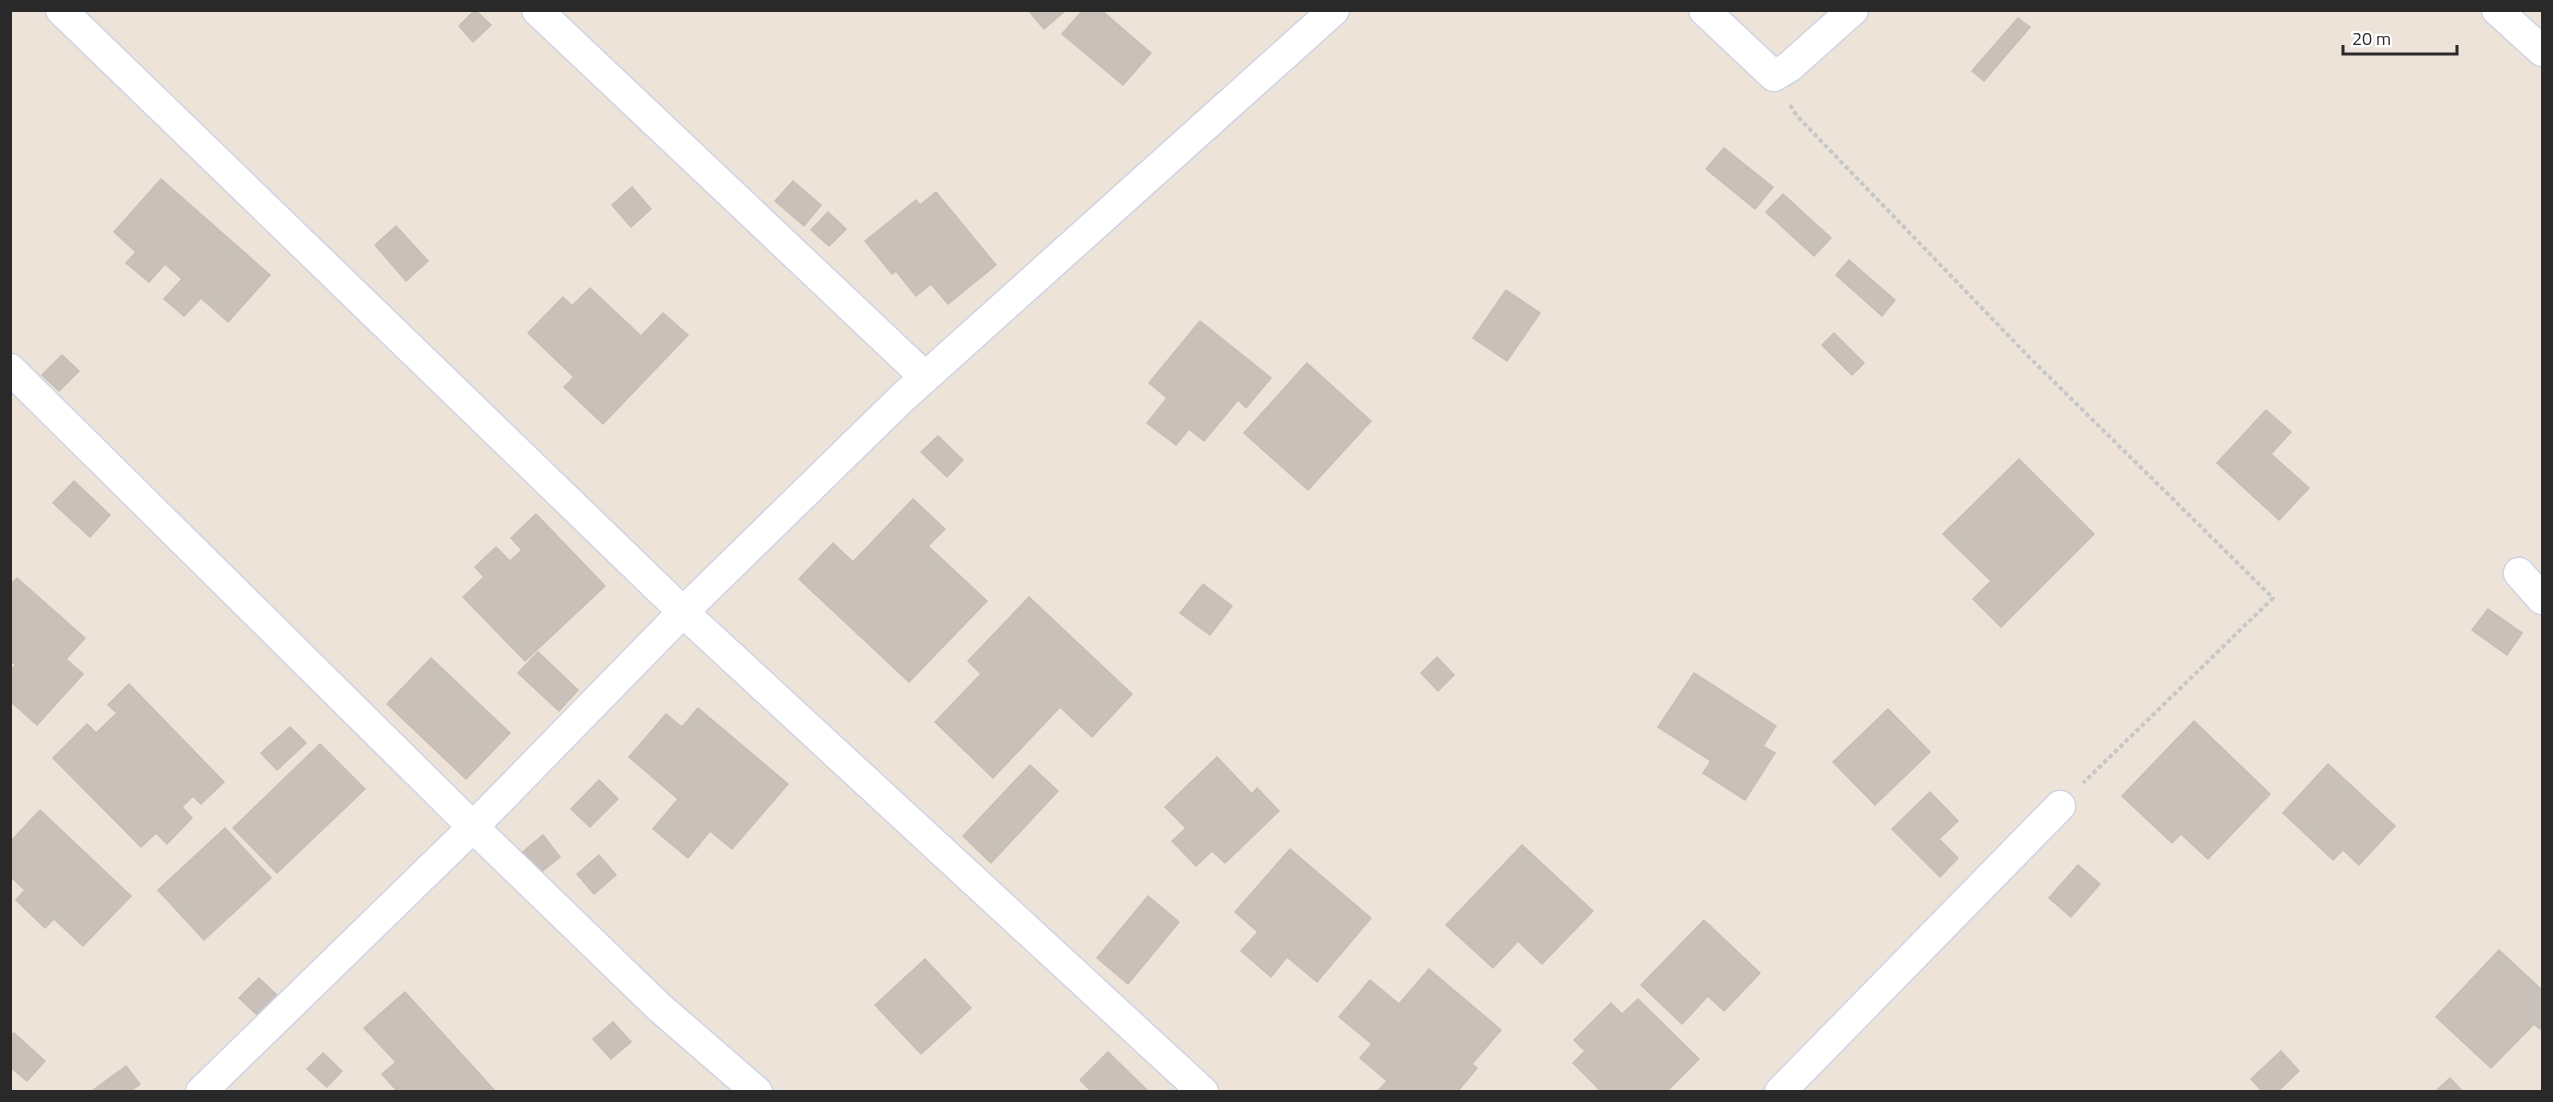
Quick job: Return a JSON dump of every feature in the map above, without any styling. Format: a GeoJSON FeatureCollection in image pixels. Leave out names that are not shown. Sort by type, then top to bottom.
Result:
{"type":"FeatureCollection","features":[{"type":"Feature","properties":{"kind":"street"},"geometry":{"type":"LineString","coordinates":[[60,10],[683,612],[1203,1092]]}},
{"type":"Feature","properties":{"kind":"street"},"geometry":{"type":"LineString","coordinates":[[537,10],[925,377]]}},
{"type":"Feature","properties":{"kind":"street"},"geometry":{"type":"LineString","coordinates":[[201,1092],[473,827],[683,612],[925,377],[1334,10]]}},
{"type":"Feature","properties":{"kind":"street"},"geometry":{"type":"LineString","coordinates":[[1704,10],[1774,76],[1789,67],[1853,10]]}},
{"type":"Feature","properties":{"kind":"street"},"geometry":{"type":"LineString","coordinates":[[2497,10],[2542,51]]}},
{"type":"Feature","properties":{"kind":"street"},"geometry":{"type":"LineString","coordinates":[[10,369],[473,827],[659,1007],[757,1092]]}},
{"type":"Feature","properties":{"kind":"street"},"geometry":{"type":"LineString","coordinates":[[2519,573],[2542,599]]}},
{"type":"Feature","properties":{"kind":"street"},"geometry":{"type":"LineString","coordinates":[[1780,1092],[2060,806]]}},
{"type":"Feature","properties":{"kind":"path"},"geometry":{"type":"LineString","coordinates":[[1774,76],[1797,116],[2031,359],[2273,598],[2060,806]]}},
{"type":"Feature","properties":{"kind":"building"},"geometry":{"type":"Polygon","coordinates":[[[475,10],[491,25],[473,42],[459,26],[475,10]]]}},
{"type":"Feature","properties":{"kind":"building"},"geometry":{"type":"Polygon","coordinates":[[[1028,10],[1066,10],[1044,29],[1028,10]]]}},
{"type":"Feature","properties":{"kind":"building"},"geometry":{"type":"Polygon","coordinates":[[[1083,10],[1101,10],[1151,53],[1123,85],[1062,34],[1083,10]]]}},
{"type":"Feature","properties":{"kind":"building"},"geometry":{"type":"Polygon","coordinates":[[[2018,18],[2030,27],[1984,81],[1972,71],[2018,18]]]}},
{"type":"Feature","properties":{"kind":"building"},"geometry":{"type":"Polygon","coordinates":[[[1724,148],[1773,187],[1755,209],[1706,169],[1724,148]]]}},
{"type":"Feature","properties":{"kind":"building"},"geometry":{"type":"Polygon","coordinates":[[[161,179],[270,275],[228,322],[201,298],[184,316],[164,299],[182,279],[165,264],[149,282],[126,263],[136,252],[114,232],[161,179]]]}},
{"type":"Feature","properties":{"kind":"building"},"geometry":{"type":"Polygon","coordinates":[[[793,181],[821,205],[804,226],[775,201],[793,181]]]}},
{"type":"Feature","properties":{"kind":"building"},"geometry":{"type":"Polygon","coordinates":[[[632,187],[651,209],[631,227],[612,205],[632,187]]]}},
{"type":"Feature","properties":{"kind":"building"},"geometry":{"type":"Polygon","coordinates":[[[936,192],[996,265],[948,304],[931,284],[916,296],[896,271],[892,274],[865,241],[916,200],[920,205],[936,192]]]}},
{"type":"Feature","properties":{"kind":"building"},"geometry":{"type":"Polygon","coordinates":[[[1783,194],[1831,238],[1814,256],[1766,212],[1783,194]]]}},
{"type":"Feature","properties":{"kind":"building"},"geometry":{"type":"Polygon","coordinates":[[[828,212],[846,229],[829,246],[811,230],[828,212]]]}},
{"type":"Feature","properties":{"kind":"building"},"geometry":{"type":"Polygon","coordinates":[[[396,226],[428,261],[406,281],[375,245],[396,226]]]}},
{"type":"Feature","properties":{"kind":"building"},"geometry":{"type":"Polygon","coordinates":[[[1849,260],[1895,300],[1882,316],[1836,275],[1849,260]]]}},
{"type":"Feature","properties":{"kind":"building"},"geometry":{"type":"Polygon","coordinates":[[[590,288],[641,336],[663,313],[688,335],[603,424],[564,387],[574,377],[528,333],[563,297],[572,306],[590,288]]]}},
{"type":"Feature","properties":{"kind":"building"},"geometry":{"type":"Polygon","coordinates":[[[1506,290],[1540,313],[1507,361],[1473,338],[1506,290]]]}},
{"type":"Feature","properties":{"kind":"building"},"geometry":{"type":"Polygon","coordinates":[[[1200,321],[1271,378],[1246,408],[1238,400],[1204,441],[1189,429],[1176,445],[1147,423],[1167,398],[1149,383],[1200,321]]]}},
{"type":"Feature","properties":{"kind":"building"},"geometry":{"type":"Polygon","coordinates":[[[1834,333],[1864,363],[1852,375],[1822,345],[1834,333]]]}},
{"type":"Feature","properties":{"kind":"building"},"geometry":{"type":"Polygon","coordinates":[[[62,355],[79,371],[59,391],[42,375],[62,355]]]}},
{"type":"Feature","properties":{"kind":"building"},"geometry":{"type":"Polygon","coordinates":[[[1307,363],[1371,421],[1308,490],[1244,433],[1307,363]]]}},
{"type":"Feature","properties":{"kind":"building"},"geometry":{"type":"Polygon","coordinates":[[[2266,410],[2291,432],[2271,454],[2309,488],[2279,520],[2217,463],[2266,410]]]}},
{"type":"Feature","properties":{"kind":"building"},"geometry":{"type":"Polygon","coordinates":[[[938,436],[963,460],[947,477],[921,452],[938,436]]]}},
{"type":"Feature","properties":{"kind":"building"},"geometry":{"type":"Polygon","coordinates":[[[2019,459],[2094,534],[2001,627],[1973,599],[1991,581],[1943,534],[2019,459]]]}},
{"type":"Feature","properties":{"kind":"building"},"geometry":{"type":"Polygon","coordinates":[[[74,481],[110,515],[90,537],[53,503],[74,481]]]}},
{"type":"Feature","properties":{"kind":"building"},"geometry":{"type":"Polygon","coordinates":[[[913,499],[945,529],[928,546],[987,601],[909,682],[799,579],[833,543],[853,562],[913,499]]]}},
{"type":"Feature","properties":{"kind":"building"},"geometry":{"type":"Polygon","coordinates":[[[536,514],[605,586],[525,661],[463,597],[484,577],[475,567],[496,547],[510,561],[522,550],[511,538],[536,514]]]}},
{"type":"Feature","properties":{"kind":"building"},"geometry":{"type":"Polygon","coordinates":[[[17,578],[85,638],[66,659],[83,674],[37,725],[10,701],[10,670],[16,665],[10,661],[10,585],[17,578]]]}},
{"type":"Feature","properties":{"kind":"building"},"geometry":{"type":"Polygon","coordinates":[[[1203,584],[1232,606],[1210,635],[1180,613],[1203,584]]]}},
{"type":"Feature","properties":{"kind":"building"},"geometry":{"type":"Polygon","coordinates":[[[1029,597],[1132,694],[1092,737],[1060,707],[993,778],[935,722],[981,674],[968,661],[1029,597]]]}},
{"type":"Feature","properties":{"kind":"building"},"geometry":{"type":"Polygon","coordinates":[[[2488,609],[2522,633],[2507,655],[2472,630],[2488,609]]]}},
{"type":"Feature","properties":{"kind":"building"},"geometry":{"type":"Polygon","coordinates":[[[538,652],[578,690],[559,711],[518,673],[538,652]]]}},
{"type":"Feature","properties":{"kind":"building"},"geometry":{"type":"Polygon","coordinates":[[[1437,657],[1454,675],[1438,691],[1421,673],[1437,657]]]}},
{"type":"Feature","properties":{"kind":"building"},"geometry":{"type":"Polygon","coordinates":[[[431,658],[510,733],[466,779],[387,704],[431,658]]]}},
{"type":"Feature","properties":{"kind":"building"},"geometry":{"type":"Polygon","coordinates":[[[1694,673],[1776,726],[1763,746],[1775,753],[1745,800],[1703,773],[1711,761],[1658,727],[1694,673]]]}},
{"type":"Feature","properties":{"kind":"building"},"geometry":{"type":"Polygon","coordinates":[[[129,684],[224,782],[201,804],[193,796],[182,807],[192,818],[167,844],[156,833],[141,847],[53,758],[87,724],[96,733],[117,713],[108,705],[129,684]]]}},
{"type":"Feature","properties":{"kind":"building"},"geometry":{"type":"Polygon","coordinates":[[[698,708],[788,784],[732,849],[710,831],[688,858],[653,829],[678,799],[629,757],[666,714],[682,727],[698,708]]]}},
{"type":"Feature","properties":{"kind":"building"},"geometry":{"type":"Polygon","coordinates":[[[1888,709],[1930,752],[1875,805],[1833,762],[1888,709]]]}},
{"type":"Feature","properties":{"kind":"building"},"geometry":{"type":"Polygon","coordinates":[[[2194,721],[2270,794],[2208,859],[2181,834],[2172,843],[2122,796],[2194,721]]]}},
{"type":"Feature","properties":{"kind":"building"},"geometry":{"type":"Polygon","coordinates":[[[290,727],[306,743],[277,770],[261,753],[290,727]]]}},
{"type":"Feature","properties":{"kind":"building"},"geometry":{"type":"Polygon","coordinates":[[[320,744],[365,789],[277,873],[233,828],[320,744]]]}},
{"type":"Feature","properties":{"kind":"building"},"geometry":{"type":"Polygon","coordinates":[[[1217,757],[1252,794],[1257,788],[1279,811],[1225,863],[1212,851],[1196,866],[1172,841],[1186,828],[1165,807],[1217,757]]]}},
{"type":"Feature","properties":{"kind":"building"},"geometry":{"type":"Polygon","coordinates":[[[2328,764],[2395,826],[2359,865],[2343,850],[2333,860],[2283,813],[2328,764]]]}},
{"type":"Feature","properties":{"kind":"building"},"geometry":{"type":"Polygon","coordinates":[[[1030,765],[1058,791],[991,863],[963,836],[1030,765]]]}},
{"type":"Feature","properties":{"kind":"building"},"geometry":{"type":"Polygon","coordinates":[[[599,780],[618,799],[590,827],[571,809],[599,780]]]}},
{"type":"Feature","properties":{"kind":"building"},"geometry":{"type":"Polygon","coordinates":[[[1930,792],[1958,821],[1939,839],[1958,858],[1940,877],[1892,829],[1930,792]]]}},
{"type":"Feature","properties":{"kind":"building"},"geometry":{"type":"Polygon","coordinates":[[[40,810],[131,896],[83,946],[54,919],[45,928],[16,900],[25,890],[10,876],[10,842],[40,810]]]}},
{"type":"Feature","properties":{"kind":"building"},"geometry":{"type":"Polygon","coordinates":[[[225,828],[271,878],[204,940],[158,890],[225,828]]]}},
{"type":"Feature","properties":{"kind":"building"},"geometry":{"type":"Polygon","coordinates":[[[543,835],[560,857],[536,876],[519,855],[543,835]]]}},
{"type":"Feature","properties":{"kind":"building"},"geometry":{"type":"Polygon","coordinates":[[[1522,845],[1593,911],[1542,964],[1518,941],[1493,968],[1446,925],[1522,845]]]}},
{"type":"Feature","properties":{"kind":"building"},"geometry":{"type":"Polygon","coordinates":[[[1290,849],[1371,918],[1317,982],[1287,957],[1271,977],[1241,951],[1258,932],[1235,912],[1290,849]]]}},
{"type":"Feature","properties":{"kind":"building"},"geometry":{"type":"Polygon","coordinates":[[[599,855],[616,875],[594,894],[577,874],[599,855]]]}},
{"type":"Feature","properties":{"kind":"building"},"geometry":{"type":"Polygon","coordinates":[[[2078,865],[2100,884],[2071,917],[2049,898],[2078,865]]]}},
{"type":"Feature","properties":{"kind":"building"},"geometry":{"type":"Polygon","coordinates":[[[1148,896],[1179,922],[1128,984],[1097,958],[1148,896]]]}},
{"type":"Feature","properties":{"kind":"building"},"geometry":{"type":"Polygon","coordinates":[[[1704,920],[1760,973],[1724,1011],[1708,996],[1682,1024],[1641,985],[1704,920]]]}},
{"type":"Feature","properties":{"kind":"building"},"geometry":{"type":"Polygon","coordinates":[[[2499,950],[2542,990],[2542,1027],[2540,1029],[2534,1024],[2491,1068],[2436,1017],[2499,950]]]}},
{"type":"Feature","properties":{"kind":"building"},"geometry":{"type":"Polygon","coordinates":[[[925,959],[971,1008],[921,1054],[875,1005],[925,959]]]}},
{"type":"Feature","properties":{"kind":"building"},"geometry":{"type":"Polygon","coordinates":[[[1429,969],[1501,1030],[1472,1064],[1477,1068],[1457,1092],[1377,1092],[1387,1081],[1360,1058],[1372,1044],[1339,1017],[1370,980],[1399,1004],[1429,969]]]}},
{"type":"Feature","properties":{"kind":"building"},"geometry":{"type":"Polygon","coordinates":[[[259,978],[283,1001],[264,1021],[239,998],[259,978]]]}},
{"type":"Feature","properties":{"kind":"building"},"geometry":{"type":"Polygon","coordinates":[[[405,992],[496,1092],[398,1092],[382,1074],[396,1062],[364,1028],[405,992]]]}},
{"type":"Feature","properties":{"kind":"building"},"geometry":{"type":"Polygon","coordinates":[[[1638,999],[1699,1059],[1666,1092],[1602,1092],[1573,1063],[1585,1051],[1574,1040],[1611,1003],[1622,1014],[1638,999]]]}},
{"type":"Feature","properties":{"kind":"building"},"geometry":{"type":"Polygon","coordinates":[[[613,1022],[631,1042],[611,1059],[593,1039],[613,1022]]]}},
{"type":"Feature","properties":{"kind":"building"},"geometry":{"type":"Polygon","coordinates":[[[14,1033],[45,1061],[27,1081],[10,1067],[10,1037],[14,1033]]]}},
{"type":"Feature","properties":{"kind":"building"},"geometry":{"type":"Polygon","coordinates":[[[2281,1051],[2299,1071],[2277,1092],[2263,1092],[2251,1079],[2281,1051]]]}},
{"type":"Feature","properties":{"kind":"building"},"geometry":{"type":"Polygon","coordinates":[[[1108,1052],[1149,1092],[1092,1092],[1080,1080],[1108,1052]]]}},
{"type":"Feature","properties":{"kind":"building"},"geometry":{"type":"Polygon","coordinates":[[[323,1053],[342,1071],[327,1087],[307,1069],[323,1053]]]}},
{"type":"Feature","properties":{"kind":"building"},"geometry":{"type":"Polygon","coordinates":[[[126,1066],[140,1084],[129,1092],[92,1091],[126,1066]]]}},
{"type":"Feature","properties":{"kind":"building"},"geometry":{"type":"Polygon","coordinates":[[[2450,1078],[2463,1092],[2435,1092],[2450,1078]]]}}]}
